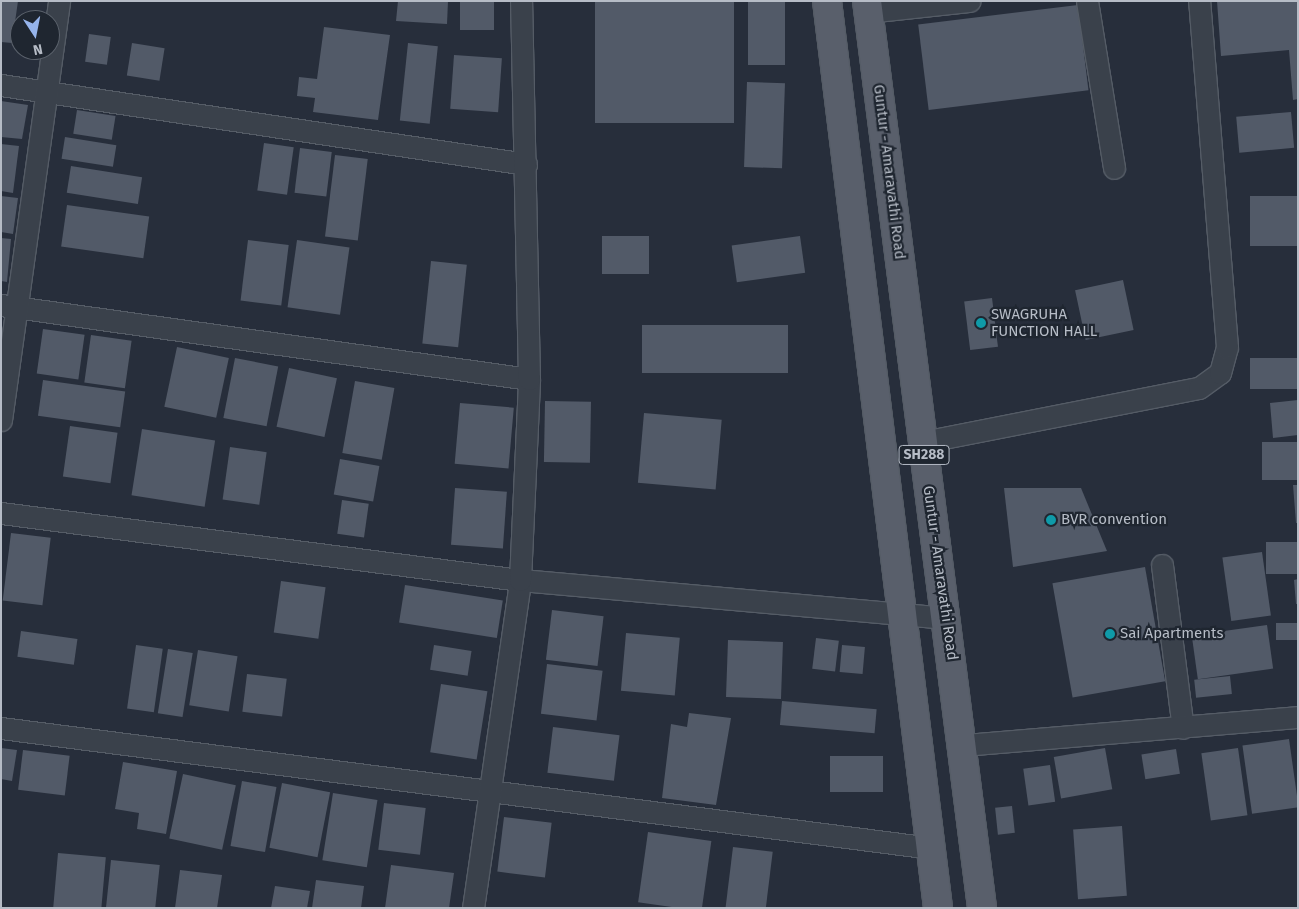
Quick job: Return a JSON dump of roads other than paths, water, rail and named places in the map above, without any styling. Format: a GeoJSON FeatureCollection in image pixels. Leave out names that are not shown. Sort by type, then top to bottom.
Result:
{"type":"FeatureCollection","features":[{"type":"Feature","properties":{"kind":"main road","name":"SH288"},"geometry":{"type":"LineString","coordinates":[[827,1],[938,908]]}},
{"type":"Feature","properties":{"kind":"main road","name":"Guntur - Amaravathi Road"},"geometry":{"type":"LineString","coordinates":[[868,7],[923,442],[964,745],[982,908]]}},
{"type":"Feature","properties":{"kind":"street"},"geometry":{"type":"LineString","coordinates":[[1,420],[10,306],[48,91],[59,1]]}},
{"type":"Feature","properties":{"kind":"street"},"geometry":{"type":"LineString","coordinates":[[473,908],[486,794],[520,580],[528,379],[526,164],[521,1]]}},
{"type":"Feature","properties":{"kind":"street"},"geometry":{"type":"LineString","coordinates":[[868,7],[969,1]]}},
{"type":"Feature","properties":{"kind":"street"},"geometry":{"type":"LineString","coordinates":[[1087,1],[1114,168]]}},
{"type":"Feature","properties":{"kind":"street"},"geometry":{"type":"LineString","coordinates":[[923,442],[1199,388],[1220,372],[1227,347],[1199,1]]}},
{"type":"Feature","properties":{"kind":"street"},"geometry":{"type":"LineString","coordinates":[[1,85],[526,164]]}},
{"type":"Feature","properties":{"kind":"street"},"geometry":{"type":"LineString","coordinates":[[10,306],[528,379]]}},
{"type":"Feature","properties":{"kind":"street"},"geometry":{"type":"LineString","coordinates":[[1,513],[520,580],[947,618]]}},
{"type":"Feature","properties":{"kind":"street"},"geometry":{"type":"LineString","coordinates":[[1162,565],[1183,728]]}},
{"type":"Feature","properties":{"kind":"street"},"geometry":{"type":"LineString","coordinates":[[964,745],[1298,717]]}},
{"type":"Feature","properties":{"kind":"street"},"geometry":{"type":"LineString","coordinates":[[1,728],[486,794],[931,848]]}},
{"type":"Feature","properties":{"kind":"place","name":"SWAGRUHA FUNCTION HALL"},"geometry":{"type":"Point","coordinates":[981,323]}},
{"type":"Feature","properties":{"kind":"place","name":"BVR convention"},"geometry":{"type":"Point","coordinates":[1051,520]}},
{"type":"Feature","properties":{"kind":"place","name":"Sai Apartments"},"geometry":{"type":"Point","coordinates":[1110,634]}}]}
